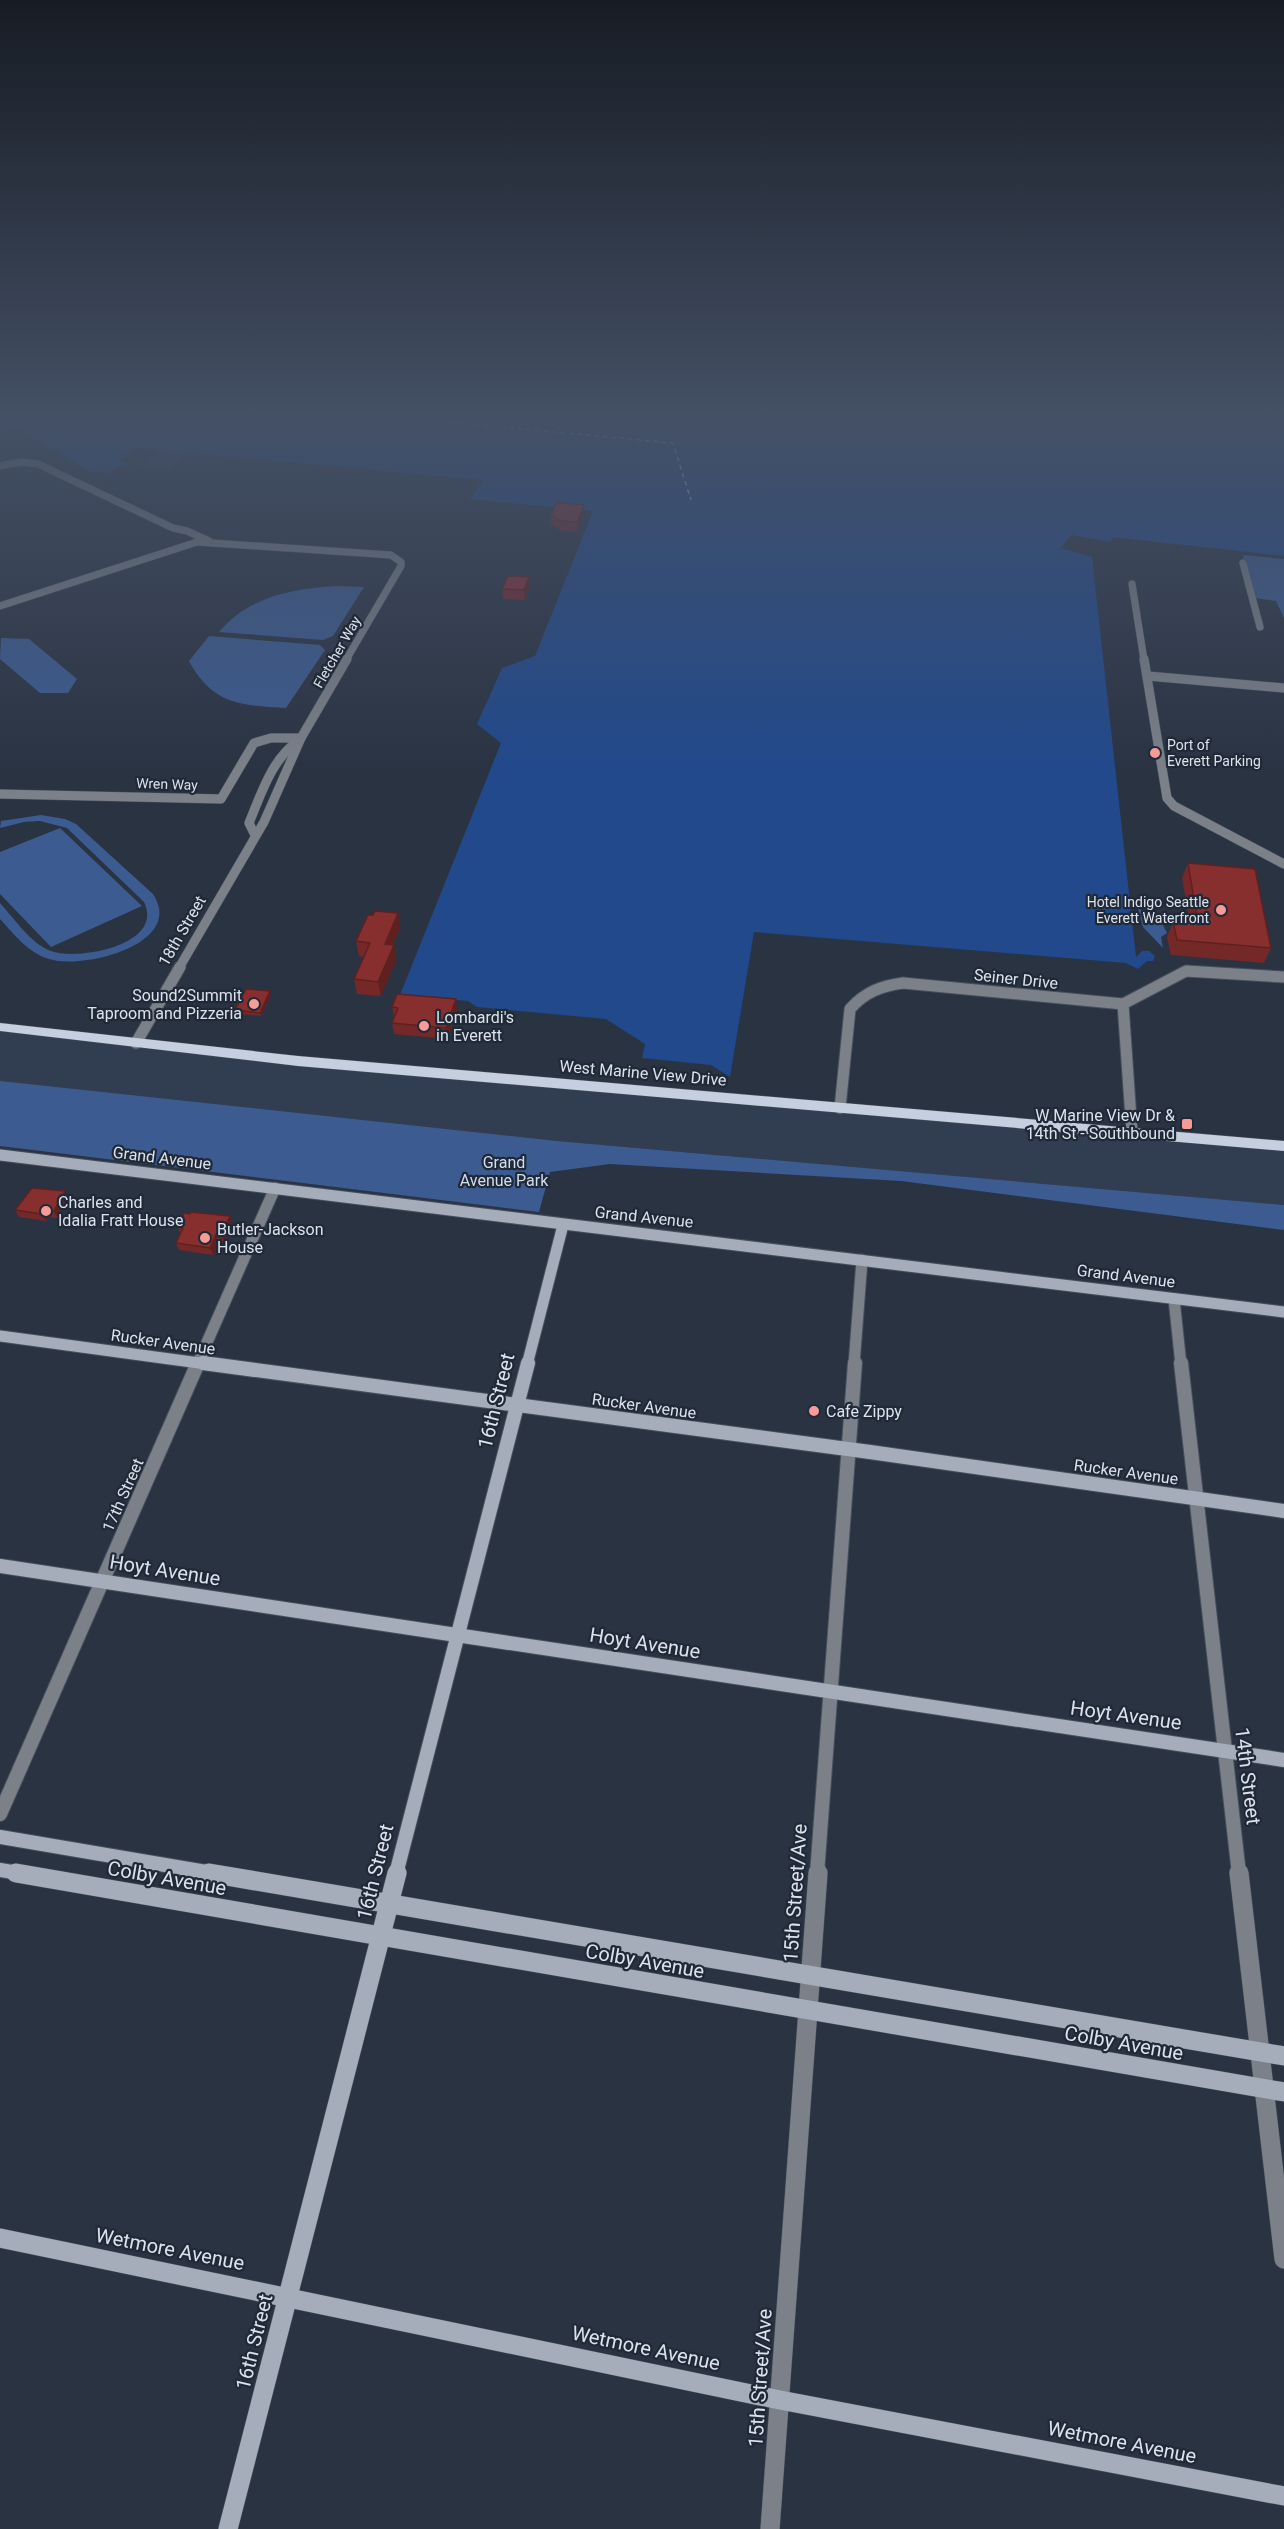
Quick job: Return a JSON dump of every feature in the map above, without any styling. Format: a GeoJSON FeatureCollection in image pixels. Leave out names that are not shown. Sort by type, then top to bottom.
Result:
{"type":"FeatureCollection","features":[{"type":"Feature","properties":{"kind":"main road","name":"West Marine View Drive"},"geometry":{"type":"LineString","coordinates":[[0,1026],[298,1061],[1284,1146]]}},
{"type":"Feature","properties":{"kind":"street"},"geometry":{"type":"LineString","coordinates":[[187,538],[196,542]]}},
{"type":"Feature","properties":{"kind":"street"},"geometry":{"type":"LineString","coordinates":[[201,538],[209,542]]}},
{"type":"Feature","properties":{"kind":"street","name":"Fletcher Way"},"geometry":{"type":"LineString","coordinates":[[0,606],[196,542],[391,555],[401,562],[401,566],[301,738]]}},
{"type":"Feature","properties":{"kind":"street"},"geometry":{"type":"LineString","coordinates":[[1243,562],[1260,627]]}},
{"type":"Feature","properties":{"kind":"street"},"geometry":{"type":"LineString","coordinates":[[1132,584],[1167,798],[1177,807],[1284,864]]}},
{"type":"Feature","properties":{"kind":"street"},"geometry":{"type":"LineString","coordinates":[[1148,676],[1284,688]]}},
{"type":"Feature","properties":{"kind":"street","name":"Wren Way"},"geometry":{"type":"LineString","coordinates":[[0,794],[221,799],[254,743],[277,738],[301,738]]}},
{"type":"Feature","properties":{"kind":"street","name":"18th Street"},"geometry":{"type":"LineString","coordinates":[[255,835],[249,823],[270,773],[286,747],[301,738]]}},
{"type":"Feature","properties":{"kind":"street","name":"18th Street"},"geometry":{"type":"LineString","coordinates":[[136,1043],[264,822],[301,738]]}},
{"type":"Feature","properties":{"kind":"street"},"geometry":{"type":"LineString","coordinates":[[1132,1133],[1123,1004],[1186,971],[1282,977]]}},
{"type":"Feature","properties":{"kind":"street","name":"Seiner Drive"},"geometry":{"type":"LineString","coordinates":[[840,1108],[850,1009],[858,999],[871,990],[887,984],[903,982],[1123,1004]]}},
{"type":"Feature","properties":{"kind":"street","name":"Grand Avenue"},"geometry":{"type":"LineString","coordinates":[[0,1156],[1284,1312]]}},
{"type":"Feature","properties":{"kind":"street","name":"17th Street"},"geometry":{"type":"LineString","coordinates":[[0,1814],[275,1188]]}},
{"type":"Feature","properties":{"kind":"street","name":"16th Street"},"geometry":{"type":"LineString","coordinates":[[228,2529],[563,1225]]}},
{"type":"Feature","properties":{"kind":"street","name":"15th Street/Ave"},"geometry":{"type":"LineString","coordinates":[[770,2529],[862,1260]]}},
{"type":"Feature","properties":{"kind":"street","name":"14th Street"},"geometry":{"type":"LineString","coordinates":[[1174,1299],[1223,1751],[1284,2259]]}},
{"type":"Feature","properties":{"kind":"street","name":"Rucker Avenue"},"geometry":{"type":"LineString","coordinates":[[0,1336],[1284,1511]]}},
{"type":"Feature","properties":{"kind":"street","name":"Hoyt Avenue"},"geometry":{"type":"LineString","coordinates":[[0,1566],[1284,1760]]}},
{"type":"Feature","properties":{"kind":"street","name":"Colby Avenue"},"geometry":{"type":"LineString","coordinates":[[0,1837],[1284,2055]]}},
{"type":"Feature","properties":{"kind":"street","name":"Colby Avenue"},"geometry":{"type":"LineString","coordinates":[[0,1870],[1284,2092]]}},
{"type":"Feature","properties":{"kind":"street","name":"Wetmore Avenue"},"geometry":{"type":"LineString","coordinates":[[0,2238],[780,2400],[1284,2496]]}},
{"type":"Feature","properties":{"kind":"shaded area"},"geometry":{"type":"Polygon","coordinates":[[[582,538],[1069,538],[1061,548],[1092,557],[1136,957],[1142,951],[1149,951],[1155,956],[1153,961],[1147,961],[1138,969],[1126,963],[754,932],[730,1077],[711,1065],[642,1058],[645,1044],[606,1019],[477,1007],[468,1001],[400,995],[501,743],[477,724],[502,668],[535,656],[582,538]]]}},
{"type":"Feature","properties":{"kind":"shaded area"},"geometry":{"type":"Polygon","coordinates":[[[1088,538],[1112,538],[1110,542],[1088,538]]]}},
{"type":"Feature","properties":{"kind":"shaded area"},"geometry":{"type":"Polygon","coordinates":[[[1122,538],[1284,538],[1284,556],[1122,538]]]}},
{"type":"Feature","properties":{"kind":"shaded area"},"geometry":{"type":"Polygon","coordinates":[[[0,1031],[298,1061],[1284,1146],[1284,1205],[111,1102],[0,1086],[0,1031]]]}},
{"type":"Feature","properties":{"kind":"green space"},"geometry":{"type":"Polygon","coordinates":[[[1243,555],[1284,559],[1284,618],[1276,601],[1255,598],[1243,555]]]}},
{"type":"Feature","properties":{"kind":"green space"},"geometry":{"type":"Polygon","coordinates":[[[336,586],[364,587],[333,636],[323,640],[219,632],[244,610],[258,602],[288,592],[336,586]]]}},
{"type":"Feature","properties":{"kind":"green space"},"geometry":{"type":"Polygon","coordinates":[[[209,636],[320,645],[325,650],[286,708],[255,706],[229,700],[218,694],[198,676],[189,661],[209,636]]]}},
{"type":"Feature","properties":{"kind":"green space"},"geometry":{"type":"Polygon","coordinates":[[[1,638],[29,639],[77,679],[68,693],[40,693],[0,659],[1,638]]]}},
{"type":"Feature","properties":{"kind":"green space"},"geometry":{"type":"Polygon","coordinates":[[[41,815],[65,819],[76,824],[153,894],[159,912],[155,927],[144,939],[126,949],[84,961],[49,959],[34,952],[0,919],[0,903],[23,930],[44,948],[64,954],[80,954],[116,946],[131,939],[142,929],[147,917],[144,902],[67,828],[40,821],[0,828],[1,821],[41,815]]]}},
{"type":"Feature","properties":{"kind":"green space"},"geometry":{"type":"Polygon","coordinates":[[[60,828],[142,906],[51,947],[0,894],[0,852],[60,828]]]}},
{"type":"Feature","properties":{"kind":"green space"},"geometry":{"type":"Polygon","coordinates":[[[1138,909],[1157,913],[1167,933],[1161,937],[1163,948],[1143,927],[1138,909]]]}},
{"type":"Feature","properties":{"kind":"green space","name":"Grand Avenue Park"},"geometry":{"type":"Polygon","coordinates":[[[0,1081],[557,1141],[1284,1205],[1284,1230],[901,1181],[610,1164],[550,1172],[539,1212],[0,1146],[0,1081]]]}},
{"type":"Feature","properties":{"kind":"building"},"geometry":{"type":"Polygon","coordinates":[[[508,576],[529,577],[524,590],[502,589],[508,576]]]}},
{"type":"Feature","properties":{"kind":"building","name":"Hotel Indigo Seattle Everett Waterfront"},"geometry":{"type":"Polygon","coordinates":[[[1188,863],[1255,869],[1271,948],[1177,940],[1173,922],[1198,923],[1188,863]]]}},
{"type":"Feature","properties":{"kind":"building"},"geometry":{"type":"Polygon","coordinates":[[[375,911],[398,913],[385,944],[394,945],[378,982],[354,979],[370,943],[356,941],[368,915],[373,915],[375,911]]]}},
{"type":"Feature","properties":{"kind":"building","name":"Sound2Summit Taproom and Pizzeria"},"geometry":{"type":"Polygon","coordinates":[[[246,989],[270,991],[260,1013],[235,1010],[246,989]]]}},
{"type":"Feature","properties":{"kind":"building"},"geometry":{"type":"Polygon","coordinates":[[[397,994],[456,999],[446,1028],[392,1023],[398,1008],[392,1007],[397,994]]]}},
{"type":"Feature","properties":{"kind":"building"},"geometry":{"type":"Polygon","coordinates":[[[32,1188],[65,1191],[54,1211],[44,1210],[42,1214],[15,1210],[32,1188]]]}},
{"type":"Feature","properties":{"kind":"building","name":"Butler-Jackson House"},"geometry":{"type":"Polygon","coordinates":[[[191,1212],[230,1216],[221,1235],[216,1234],[210,1248],[176,1243],[183,1228],[178,1227],[184,1213],[190,1214],[191,1212]]]}},
{"type":"Feature","properties":{"kind":"place","name":"Port of Everett Parking"},"geometry":{"type":"Point","coordinates":[1155,753]}},
{"type":"Feature","properties":{"kind":"place","name":"Hotel Indigo Seattle Everett Waterfront"},"geometry":{"type":"Point","coordinates":[1221,910]}},
{"type":"Feature","properties":{"kind":"place","name":"Sound2Summit Taproom and Pizzeria"},"geometry":{"type":"Point","coordinates":[254,1004]}},
{"type":"Feature","properties":{"kind":"place","name":"Lombardi's in Everett"},"geometry":{"type":"Point","coordinates":[424,1026]}},
{"type":"Feature","properties":{"kind":"place","name":"W Marine View Dr & 14th St - Southbound"},"geometry":{"type":"Point","coordinates":[1187,1124]}},
{"type":"Feature","properties":{"kind":"place","name":"Charles and Idalia Fratt House"},"geometry":{"type":"Point","coordinates":[46,1211]}},
{"type":"Feature","properties":{"kind":"place","name":"Butler-Jackson House"},"geometry":{"type":"Point","coordinates":[205,1238]}},
{"type":"Feature","properties":{"kind":"place","name":"Cafe Zippy"},"geometry":{"type":"Point","coordinates":[814,1411]}}]}
